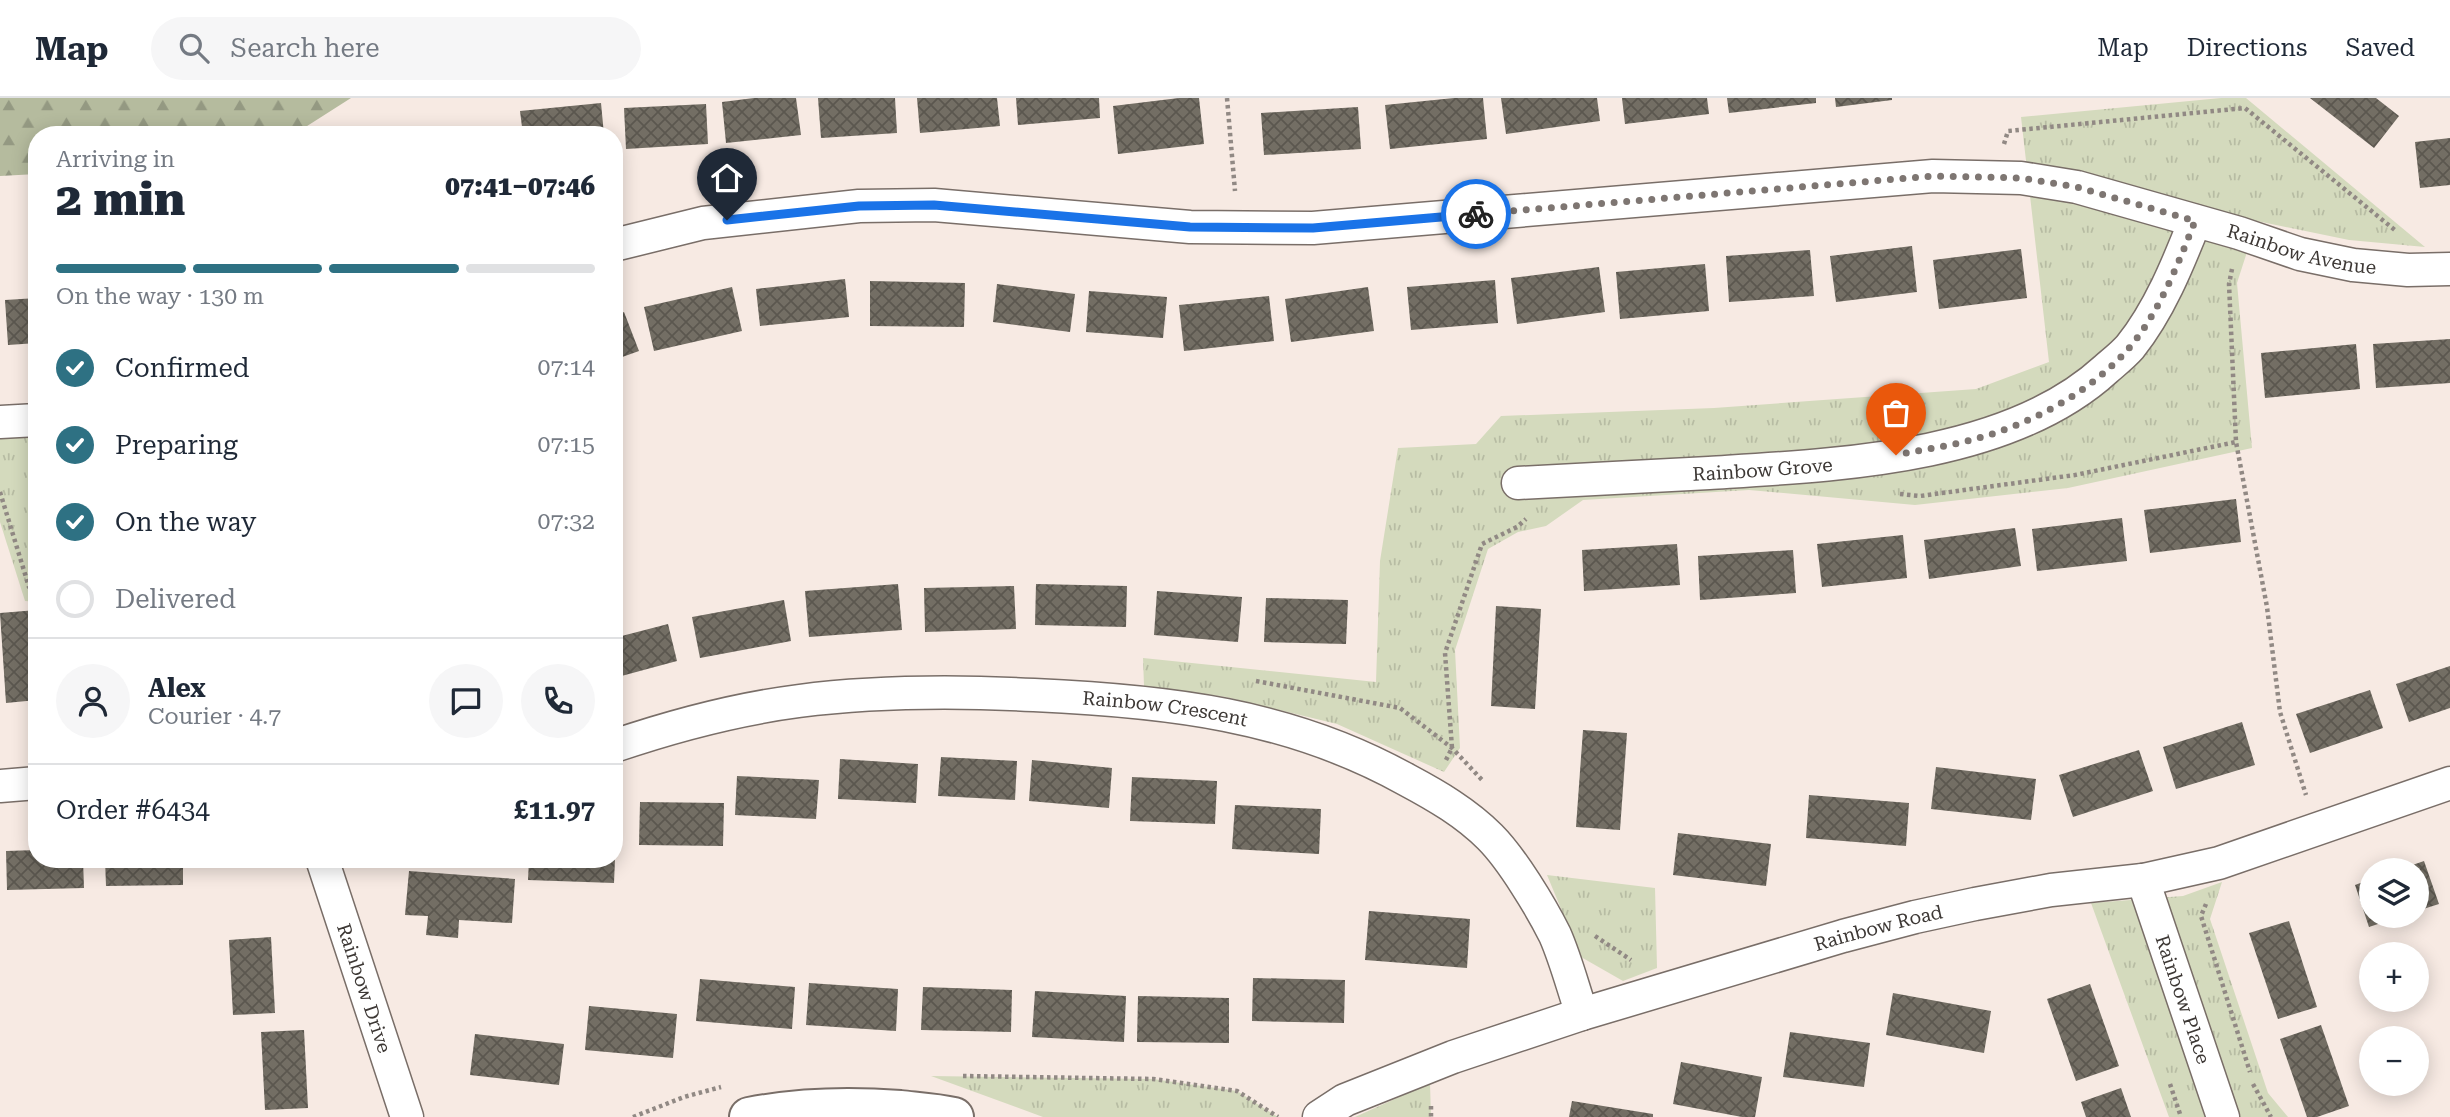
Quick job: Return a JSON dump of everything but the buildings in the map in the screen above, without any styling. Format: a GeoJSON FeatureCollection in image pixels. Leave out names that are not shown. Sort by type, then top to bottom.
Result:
{"type":"FeatureCollection","features":[{"type":"Feature","properties":{"kind":"street","name":"Rainbow Avenue"},"geometry":{"type":"LineString","coordinates":[[623,243],[703,223],[859,206],[934,205],[1190,227],[1313,228],[1933,176],[2021,178],[2077,187],[2239,233],[2300,254],[2353,265],[2408,270],[2450,269]]}},
{"type":"Feature","properties":{"kind":"street","name":"Rainbow Grove"},"geometry":{"type":"LineString","coordinates":[[1518,483],[1804,467],[1896,455],[1975,439],[2039,415],[2086,388],[2129,348],[2157,306],[2195,221]]}},
{"type":"Feature","properties":{"kind":"street"},"geometry":{"type":"LineString","coordinates":[[0,422],[28,420]]}},
{"type":"Feature","properties":{"kind":"street","name":"Rainbow Crescent"},"geometry":{"type":"LineString","coordinates":[[623,744],[725,716],[799,701],[896,693],[993,693],[1080,697],[1171,704],[1258,720],[1335,746],[1385,767],[1448,802],[1490,837],[1515,867],[1555,935],[1582,1014]]}},
{"type":"Feature","properties":{"kind":"street","name":"Rainbow Road"},"geometry":{"type":"LineString","coordinates":[[1320,1117],[1345,1100],[1453,1057],[1582,1014],[1843,936],[1914,917],[2051,890],[2143,880],[2219,863],[2450,783]]}},
{"type":"Feature","properties":{"kind":"street"},"geometry":{"type":"LineString","coordinates":[[0,786],[28,784]]}},
{"type":"Feature","properties":{"kind":"street","name":"Rainbow Drive"},"geometry":{"type":"LineString","coordinates":[[325,868],[407,1117]]}},
{"type":"Feature","properties":{"kind":"street","name":"Rainbow Place"},"geometry":{"type":"LineString","coordinates":[[2143,880],[2223,1117]]}},
{"type":"Feature","properties":{"kind":"street"},"geometry":{"type":"LineString","coordinates":[[749,1117],[835,1106],[954,1117]]}},
{"type":"Feature","properties":{"kind":"path"},"geometry":{"type":"LineString","coordinates":[[1227,98],[1238,228]]}},
{"type":"Feature","properties":{"kind":"path"},"geometry":{"type":"LineString","coordinates":[[1993,178],[2008,131],[2245,108],[2408,240],[2408,270]]}},
{"type":"Feature","properties":{"kind":"path"},"geometry":{"type":"LineString","coordinates":[[2239,233],[2229,284],[2236,442],[2267,607],[2280,712],[2317,829]]}},
{"type":"Feature","properties":{"kind":"path"},"geometry":{"type":"LineString","coordinates":[[1895,494],[1920,496],[2075,475],[2236,442]]}},
{"type":"Feature","properties":{"kind":"path"},"geometry":{"type":"LineString","coordinates":[[1430,792],[1451,748],[1445,653],[1482,544],[1517,527],[1571,481]]}},
{"type":"Feature","properties":{"kind":"path"},"geometry":{"type":"LineString","coordinates":[[0,492],[28,584]]}},
{"type":"Feature","properties":{"kind":"path"},"geometry":{"type":"LineString","coordinates":[[2219,863],[2201,916],[2254,1087],[2271,1117]]}},
{"type":"Feature","properties":{"kind":"green space"},"geometry":{"type":"Polygon","coordinates":[[[0,98],[351,98],[307,126],[28,126],[28,174],[0,176],[0,98]]]}},
{"type":"Feature","properties":{"kind":"green space"},"geometry":{"type":"Polygon","coordinates":[[[2221,98],[2246,98],[2425,247],[2349,240],[2257,221],[2237,283],[2252,448],[2068,488],[1915,505],[1749,490],[1583,500],[1546,526],[1518,532],[1488,549],[1455,650],[1460,748],[1444,772],[1337,724],[1226,697],[1144,686],[1143,658],[1376,682],[1380,561],[1398,448],[1476,444],[1501,416],[1714,408],[1976,389],[2049,362],[2021,117],[2221,98]]]}},
{"type":"Feature","properties":{"kind":"green space"},"geometry":{"type":"Polygon","coordinates":[[[28,437],[28,601],[25,601],[0,522],[0,438],[28,437]]]}},
{"type":"Feature","properties":{"kind":"green space"},"geometry":{"type":"Polygon","coordinates":[[[1547,875],[1655,888],[1657,968],[1623,981],[1581,957],[1547,875]]]}},
{"type":"Feature","properties":{"kind":"green space"},"geometry":{"type":"Polygon","coordinates":[[[2222,882],[2210,919],[2268,1093],[2288,1117],[2169,1117],[2091,903],[2183,896],[2222,882]]]}},
{"type":"Feature","properties":{"kind":"green space"},"geometry":{"type":"Polygon","coordinates":[[[931,1076],[1153,1079],[1237,1091],[1278,1117],[1043,1117],[931,1076]]]}},
{"type":"Feature","properties":{"kind":"green space"},"geometry":{"type":"Polygon","coordinates":[[[1430,1083],[1431,1117],[1355,1117],[1430,1083]]]}},
{"type":"Feature","properties":{"kind":"way so far"},"geometry":{"type":"LineString","coordinates":[[1476,214],[1933,176],[2021,178],[2077,187],[2195,221],[2157,306],[2129,348],[2086,388],[2039,415],[1975,439],[1896,455]]}},
{"type":"Feature","properties":{"kind":"route"},"geometry":{"type":"LineString","coordinates":[[727,220],[859,206],[934,205],[1190,227],[1313,228],[1476,214]]}}]}
